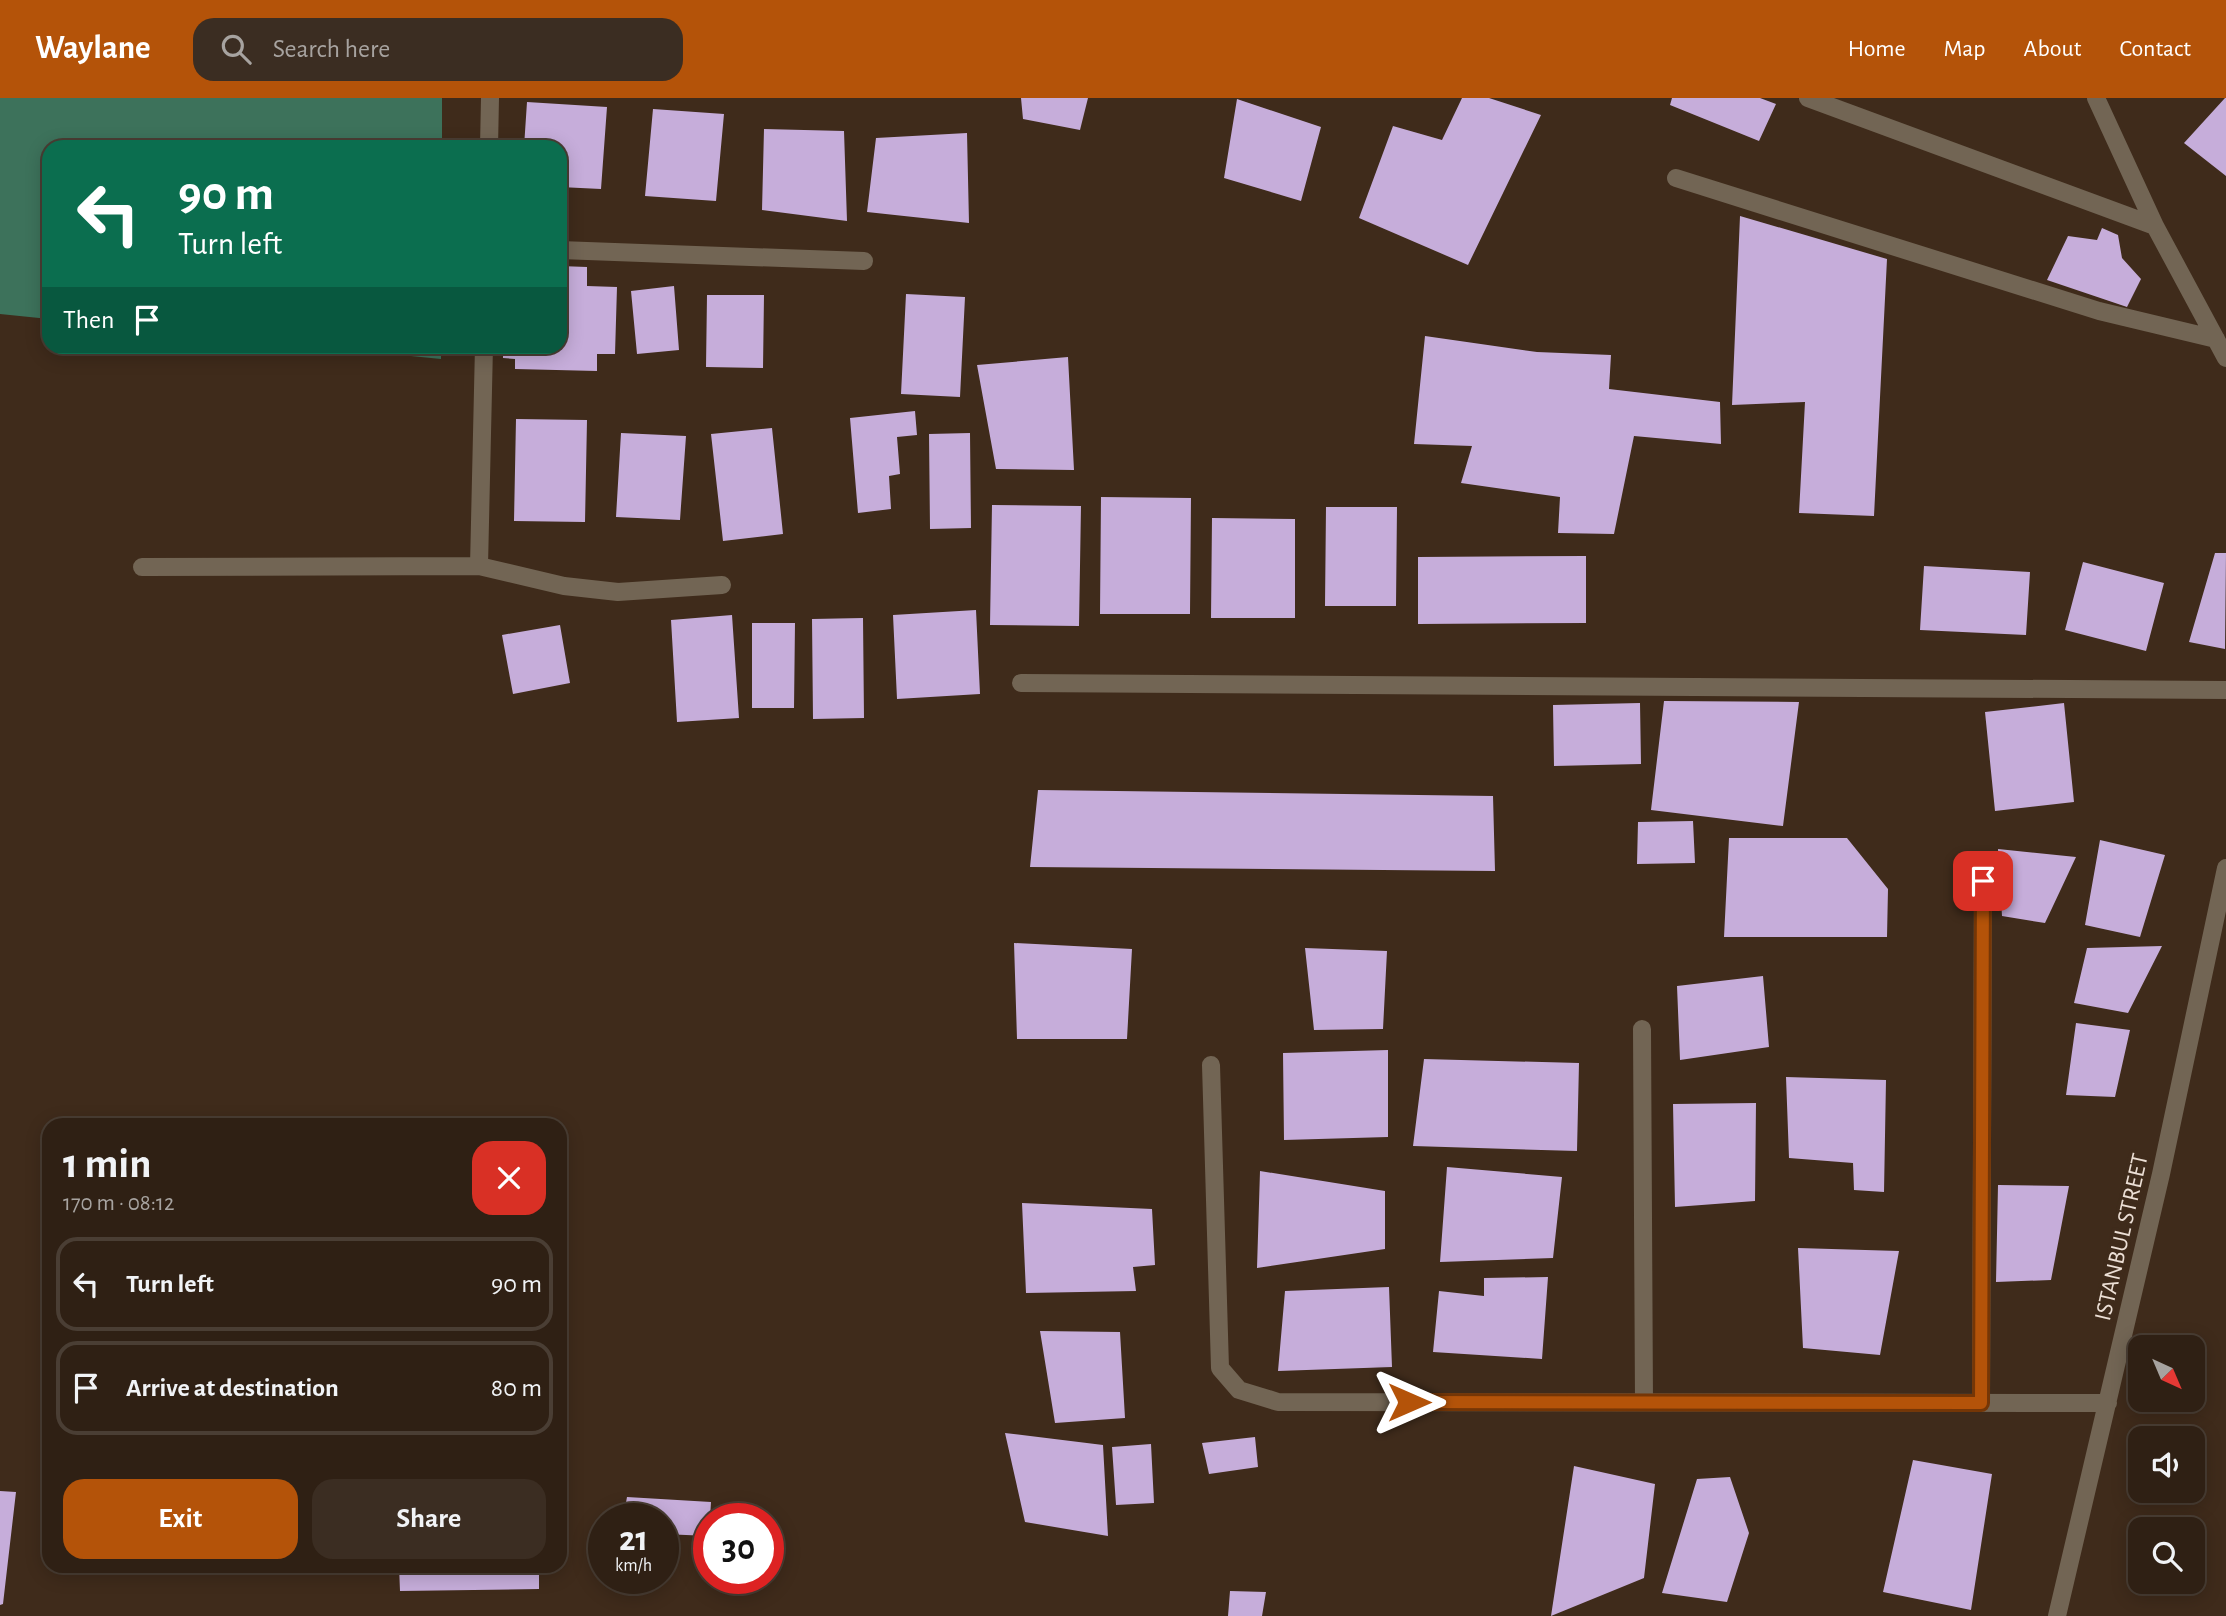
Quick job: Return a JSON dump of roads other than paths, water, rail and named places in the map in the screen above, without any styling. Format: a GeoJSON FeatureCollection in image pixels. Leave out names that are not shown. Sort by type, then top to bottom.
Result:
{"type":"FeatureCollection","features":[{"type":"Feature","properties":{"kind":"street"},"geometry":{"type":"LineString","coordinates":[[489,140],[490,98]]}},
{"type":"Feature","properties":{"kind":"street"},"geometry":{"type":"LineString","coordinates":[[1808,98],[2155,226]]}},
{"type":"Feature","properties":{"kind":"street"},"geometry":{"type":"LineString","coordinates":[[2096,98],[2155,226],[2226,358]]}},
{"type":"Feature","properties":{"kind":"street"},"geometry":{"type":"LineString","coordinates":[[1676,178],[2099,311],[2216,339]]}},
{"type":"Feature","properties":{"kind":"street"},"geometry":{"type":"LineString","coordinates":[[567,250],[864,261]]}},
{"type":"Feature","properties":{"kind":"street"},"geometry":{"type":"LineString","coordinates":[[480,566],[484,354]]}},
{"type":"Feature","properties":{"kind":"street"},"geometry":{"type":"LineString","coordinates":[[142,566],[480,566],[564,586],[618,592],[722,585]]}},
{"type":"Feature","properties":{"kind":"street"},"geometry":{"type":"LineString","coordinates":[[1021,683],[2226,690]]}},
{"type":"Feature","properties":{"kind":"street","name":"ISTANBUL STREET"},"geometry":{"type":"LineString","coordinates":[[2057,1616],[2164,1160],[2226,868]]}},
{"type":"Feature","properties":{"kind":"street"},"geometry":{"type":"LineString","coordinates":[[1981,1403],[1983,881]]}},
{"type":"Feature","properties":{"kind":"street"},"geometry":{"type":"LineString","coordinates":[[1642,1029],[1644,1402]]}},
{"type":"Feature","properties":{"kind":"street"},"geometry":{"type":"LineString","coordinates":[[1211,1065],[1220,1368],[1240,1390],[1278,1402],[2108,1403]]}}]}
